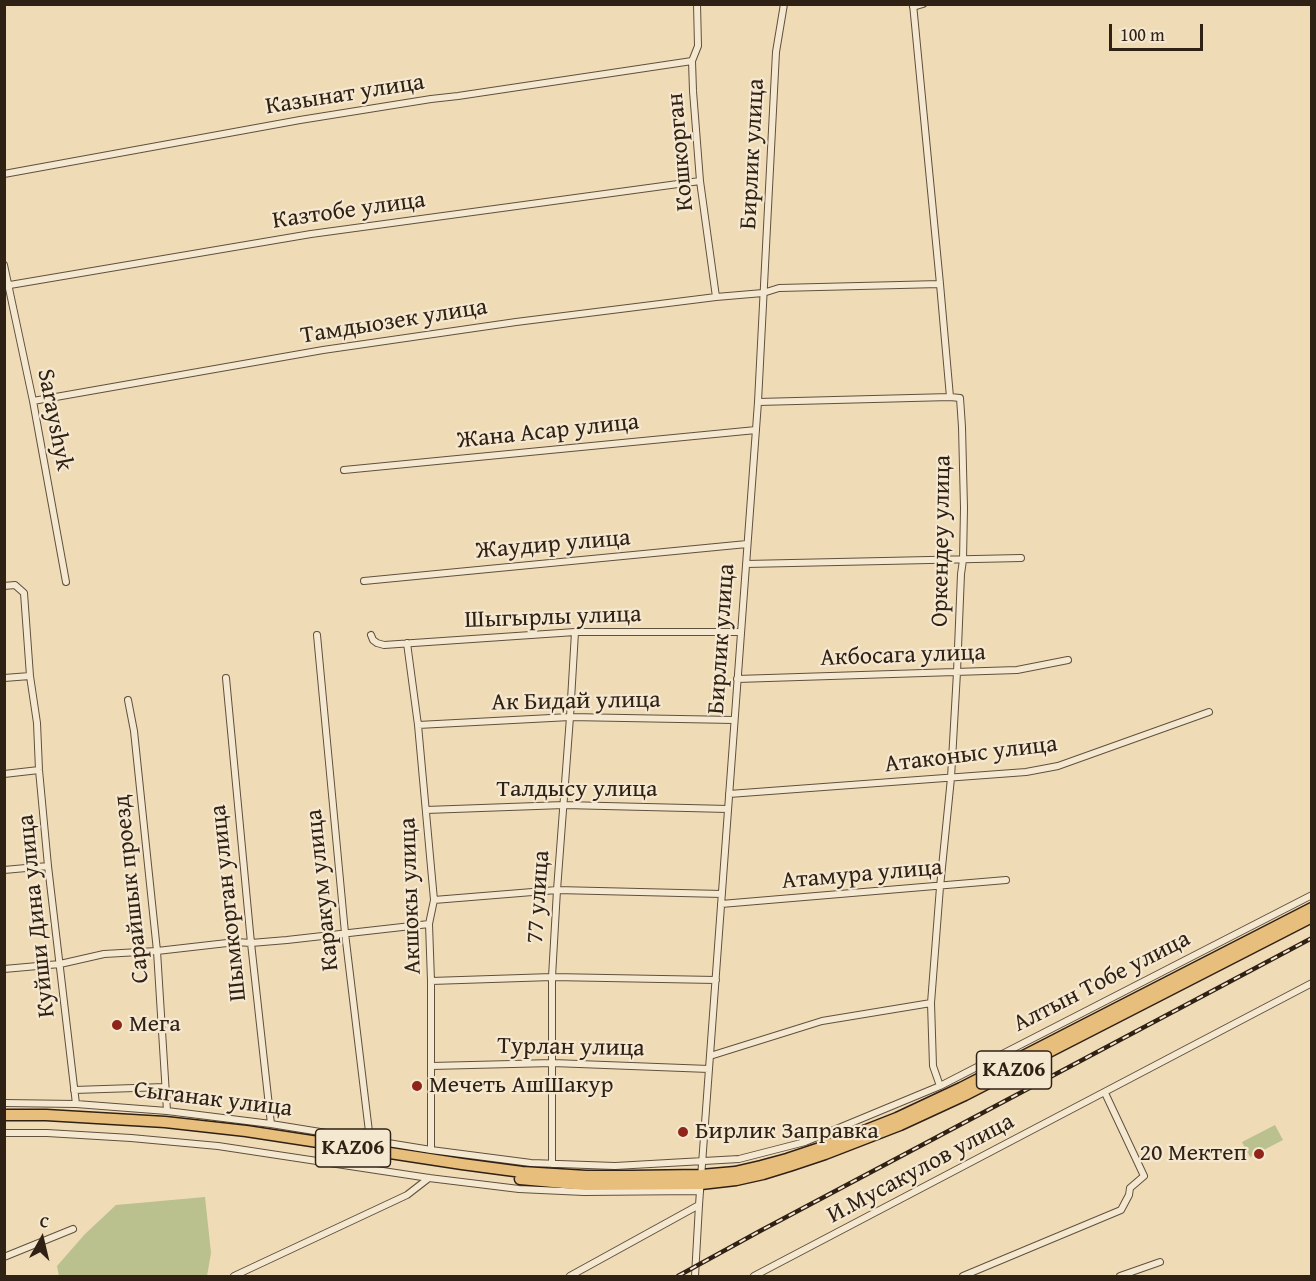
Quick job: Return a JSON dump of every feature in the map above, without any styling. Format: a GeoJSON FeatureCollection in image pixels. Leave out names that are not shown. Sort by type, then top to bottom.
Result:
{"type":"FeatureCollection","features":[{"type":"Feature","properties":{"kind":"highway","name":"KАZ06"},"geometry":{"type":"LineString","coordinates":[[4,1114],[165,1122],[246,1131],[522,1172],[701,1183],[787,1159],[897,1118],[961,1088],[1311,908]]}},
{"type":"Feature","properties":{"kind":"highway","name":"KАZ06"},"geometry":{"type":"LineString","coordinates":[[4,1122],[46,1122],[164,1129],[245,1138],[461,1171],[586,1185],[701,1183],[736,1180],[789,1167],[900,1125],[965,1095],[1311,917]]}},
{"type":"Feature","properties":{"kind":"street","name":"Кошкорган"},"geometry":{"type":"LineString","coordinates":[[697,4],[698,46],[692,61],[693,91],[700,181],[716,297]]}},
{"type":"Feature","properties":{"kind":"street","name":"Бирлик улица"},"geometry":{"type":"LineString","coordinates":[[695,1276],[758,402],[776,52],[784,4]]}},
{"type":"Feature","properties":{"kind":"street"},"geometry":{"type":"LineString","coordinates":[[913,6],[922,4]]}},
{"type":"Feature","properties":{"kind":"street","name":"Оркендеу улица"},"geometry":{"type":"LineString","coordinates":[[913,6],[950,397],[960,398],[963,496],[963,560],[951,778],[931,1003],[933,1066],[940,1086]]}},
{"type":"Feature","properties":{"kind":"street","name":"Казынат улица"},"geometry":{"type":"LineString","coordinates":[[4,174],[311,118],[692,61]]}},
{"type":"Feature","properties":{"kind":"street","name":"Казтобе улица"},"geometry":{"type":"LineString","coordinates":[[7,286],[311,234],[700,181]]}},
{"type":"Feature","properties":{"kind":"street","name":"Sarayshyk"},"geometry":{"type":"LineString","coordinates":[[4,265],[33,400],[66,582]]}},
{"type":"Feature","properties":{"kind":"street","name":"Тамдыозек улица"},"geometry":{"type":"LineString","coordinates":[[33,400],[335,348],[516,322],[763,293],[779,288],[940,284]]}},
{"type":"Feature","properties":{"kind":"street"},"geometry":{"type":"LineString","coordinates":[[758,402],[950,397]]}},
{"type":"Feature","properties":{"kind":"street","name":"Жана Асар улица"},"geometry":{"type":"LineString","coordinates":[[344,470],[756,430]]}},
{"type":"Feature","properties":{"kind":"street","name":"Жаудир улица"},"geometry":{"type":"LineString","coordinates":[[364,581],[747,544]]}},
{"type":"Feature","properties":{"kind":"street"},"geometry":{"type":"LineString","coordinates":[[746,564],[1021,558]]}},
{"type":"Feature","properties":{"kind":"street","name":"Куйши Дина улица"},"geometry":{"type":"LineString","coordinates":[[4,586],[15,585],[24,593],[48,866],[76,1104]]}},
{"type":"Feature","properties":{"kind":"street","name":"Шыгырлы улица"},"geometry":{"type":"LineString","coordinates":[[371,635],[373,640],[380,644],[395,645],[574,632],[741,632]]}},
{"type":"Feature","properties":{"kind":"street","name":"77 улица"},"geometry":{"type":"LineString","coordinates":[[552,1164],[552,977],[574,632]]}},
{"type":"Feature","properties":{"kind":"street","name":"Каракум улица"},"geometry":{"type":"LineString","coordinates":[[317,635],[345,933],[370,1140]]}},
{"type":"Feature","properties":{"kind":"street","name":"Акшокы улица"},"geometry":{"type":"LineString","coordinates":[[407,643],[418,725],[434,900],[429,924],[431,1150]]}},
{"type":"Feature","properties":{"kind":"street","name":"Акбосага улица"},"geometry":{"type":"LineString","coordinates":[[738,679],[1017,670],[1068,660]]}},
{"type":"Feature","properties":{"kind":"street"},"geometry":{"type":"LineString","coordinates":[[4,678],[30,676]]}},
{"type":"Feature","properties":{"kind":"street","name":"Шымкорган улица"},"geometry":{"type":"LineString","coordinates":[[226,678],[250,943],[271,1124]]}},
{"type":"Feature","properties":{"kind":"street","name":"Сарайшык проезд"},"geometry":{"type":"LineString","coordinates":[[128,700],[134,731],[157,951],[167,1110]]}},
{"type":"Feature","properties":{"kind":"street","name":"Атаконыс улица"},"geometry":{"type":"LineString","coordinates":[[729,794],[1026,772],[1058,766],[1209,712]]}},
{"type":"Feature","properties":{"kind":"street","name":"Ак Бидай улица"},"geometry":{"type":"LineString","coordinates":[[418,725],[570,717],[735,720]]}},
{"type":"Feature","properties":{"kind":"street"},"geometry":{"type":"LineString","coordinates":[[4,774],[39,770]]}},
{"type":"Feature","properties":{"kind":"street","name":"Талдысу улица"},"geometry":{"type":"LineString","coordinates":[[426,810],[564,805],[728,809]]}},
{"type":"Feature","properties":{"kind":"street"},"geometry":{"type":"LineString","coordinates":[[4,870],[48,866]]}},
{"type":"Feature","properties":{"kind":"street","name":"Атамура улица"},"geometry":{"type":"LineString","coordinates":[[721,904],[1006,880]]}},
{"type":"Feature","properties":{"kind":"street"},"geometry":{"type":"LineString","coordinates":[[434,900],[557,890],[722,894]]}},
{"type":"Feature","properties":{"kind":"street","name":"Алтын Тобе улица"},"geometry":{"type":"LineString","coordinates":[[703,1161],[739,1159],[805,1142],[940,1086],[1311,895]]}},
{"type":"Feature","properties":{"kind":"street"},"geometry":{"type":"LineString","coordinates":[[4,969],[60,964],[104,954],[157,951],[236,942],[250,943],[429,924]]}},
{"type":"Feature","properties":{"kind":"street"},"geometry":{"type":"LineString","coordinates":[[431,981],[552,977],[716,980]]}},
{"type":"Feature","properties":{"kind":"street","name":"И.Мусакулов улица"},"geometry":{"type":"LineString","coordinates":[[754,1276],[1311,983]]}},
{"type":"Feature","properties":{"kind":"street"},"geometry":{"type":"LineString","coordinates":[[710,1056],[822,1021],[931,1003]]}},
{"type":"Feature","properties":{"kind":"street","name":"Турлан улица"},"geometry":{"type":"LineString","coordinates":[[431,1066],[553,1063],[709,1069]]}},
{"type":"Feature","properties":{"kind":"street"},"geometry":{"type":"LineString","coordinates":[[74,1090],[165,1087]]}},
{"type":"Feature","properties":{"kind":"street"},"geometry":{"type":"LineString","coordinates":[[963,1276],[1121,1210],[1130,1188],[1144,1176],[1105,1093]]}},
{"type":"Feature","properties":{"kind":"street","name":"Сыганак улица"},"geometry":{"type":"LineString","coordinates":[[4,1103],[76,1104],[167,1110],[531,1163],[615,1166],[703,1161]]}},
{"type":"Feature","properties":{"kind":"street"},"geometry":{"type":"LineString","coordinates":[[4,1133],[131,1138],[218,1146],[429,1178],[519,1189],[584,1192],[701,1183]]}},
{"type":"Feature","properties":{"kind":"street"},"geometry":{"type":"LineString","coordinates":[[234,1276],[407,1195],[429,1178]]}},
{"type":"Feature","properties":{"kind":"street"},"geometry":{"type":"LineString","coordinates":[[570,1276],[699,1205]]}},
{"type":"Feature","properties":{"kind":"street"},"geometry":{"type":"LineString","coordinates":[[4,1257],[73,1229]]}},
{"type":"Feature","properties":{"kind":"street"},"geometry":{"type":"LineString","coordinates":[[1120,1276],[1160,1262]]}},
{"type":"Feature","properties":{"kind":"green space"},"geometry":{"type":"Polygon","coordinates":[[[1275,1125],[1283,1140],[1250,1157],[1242,1142],[1275,1125]]]}},
{"type":"Feature","properties":{"kind":"green space"},"geometry":{"type":"Polygon","coordinates":[[[205,1197],[211,1253],[207,1276],[59,1276],[57,1266],[85,1234],[116,1205],[205,1197]]]}},
{"type":"Feature","properties":{"kind":"railway"},"geometry":{"type":"LineString","coordinates":[[678,1276],[1312,938]]}},
{"type":"Feature","properties":{"kind":"place","name":"Мега"},"geometry":{"type":"Point","coordinates":[117,1025]}},
{"type":"Feature","properties":{"kind":"place","name":"Мечеть АшШакур"},"geometry":{"type":"Point","coordinates":[417,1086]}},
{"type":"Feature","properties":{"kind":"place","name":"Бирлик Заправка"},"geometry":{"type":"Point","coordinates":[683,1132]}},
{"type":"Feature","properties":{"kind":"place","name":"20 Мектеп"},"geometry":{"type":"Point","coordinates":[1259,1154]}}]}
